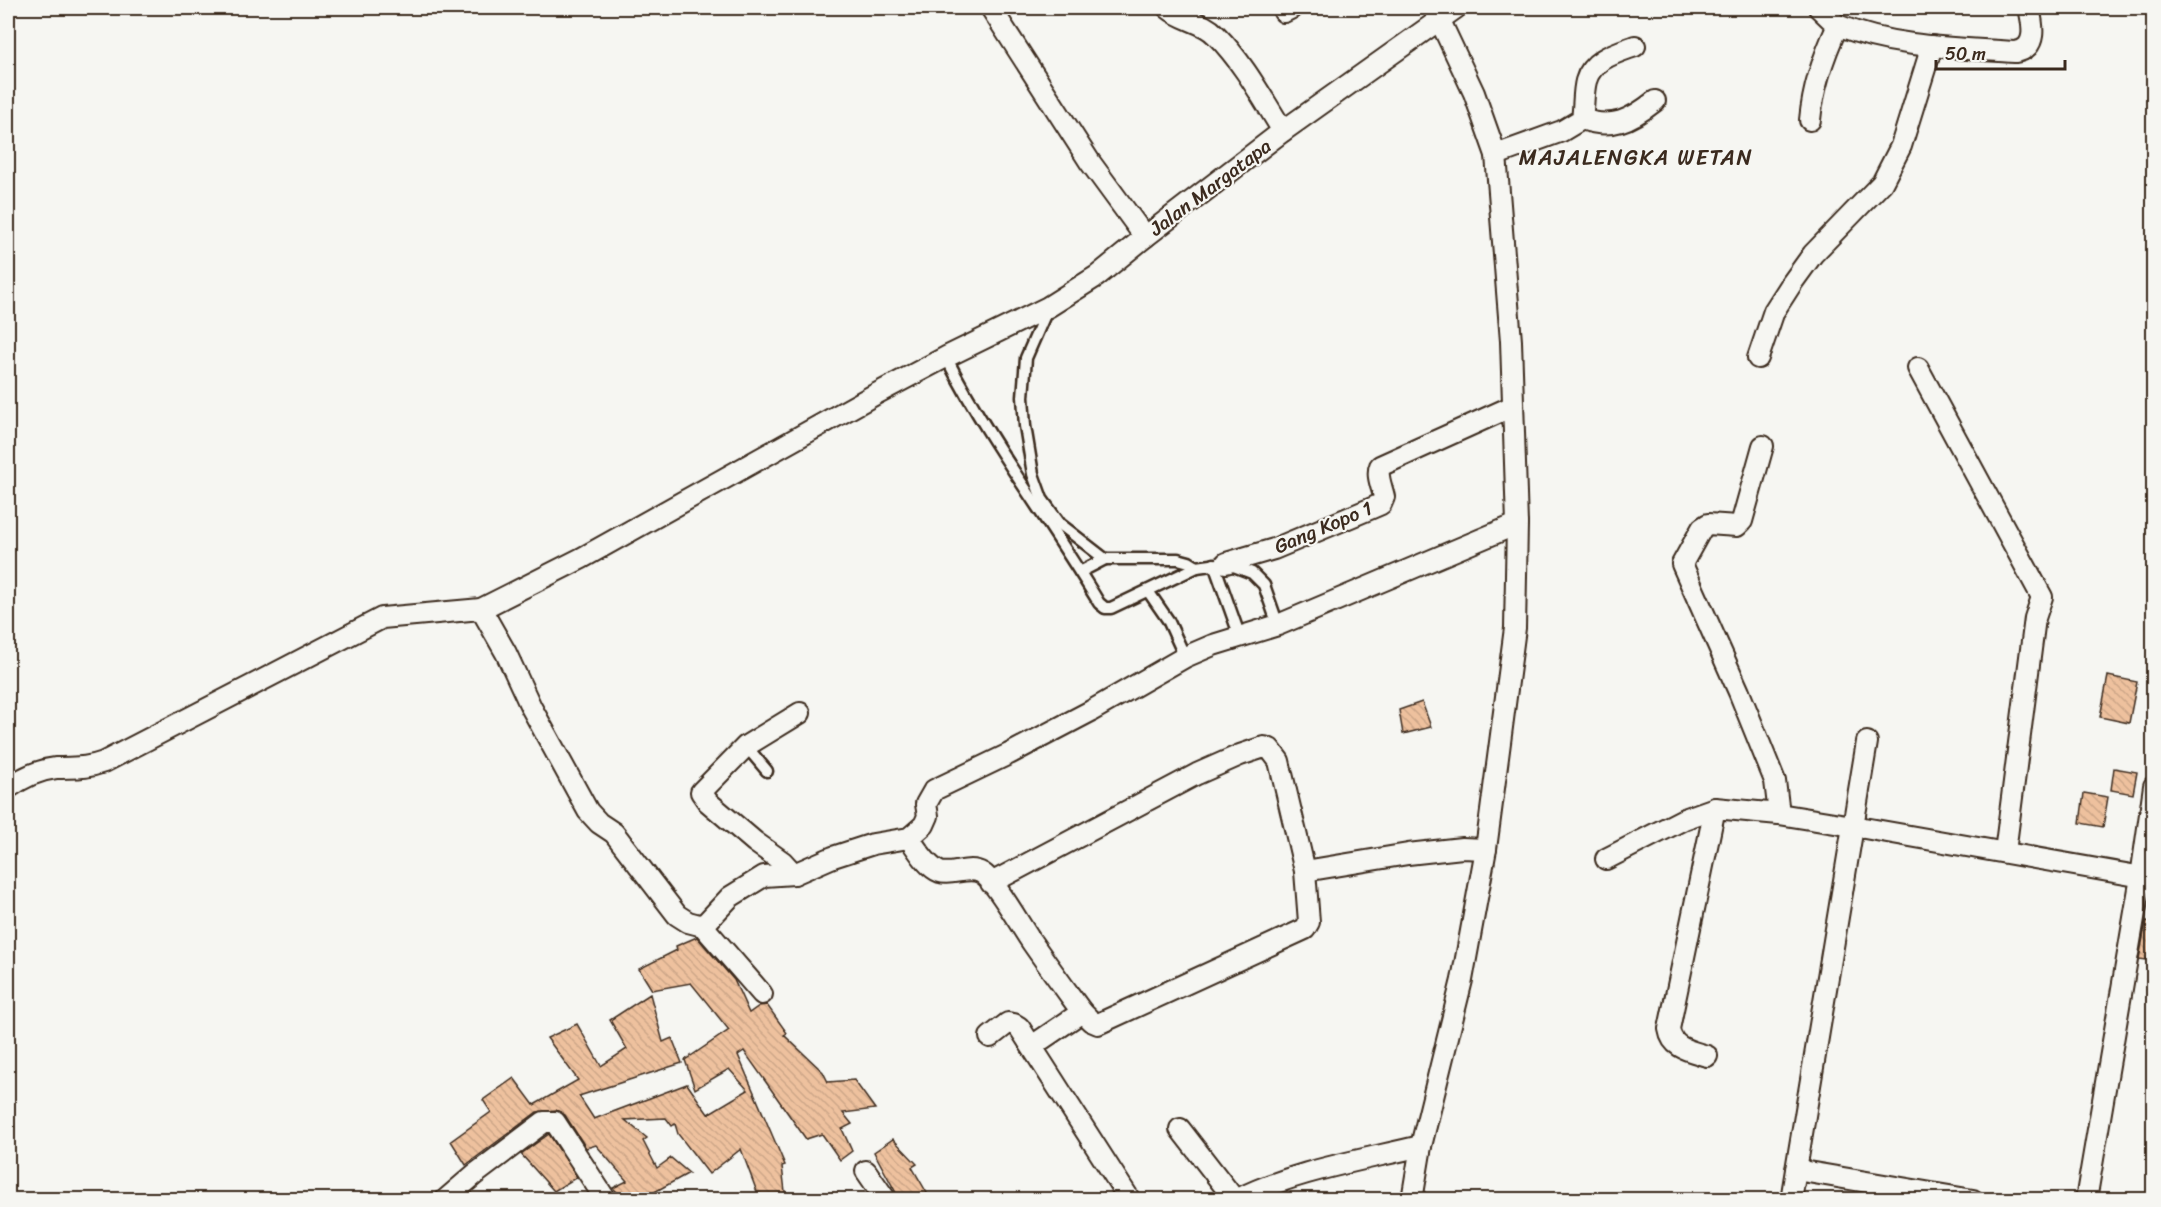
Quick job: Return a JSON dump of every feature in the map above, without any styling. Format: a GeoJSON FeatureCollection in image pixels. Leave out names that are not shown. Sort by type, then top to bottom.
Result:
{"type":"FeatureCollection","features":[{"type":"Feature","properties":{"kind":"street","name":"Jalan Margatapa"},"geometry":{"type":"LineString","coordinates":[[991,8],[1090,162],[1145,237],[1444,11]]}},
{"type":"Feature","properties":{"kind":"street"},"geometry":{"type":"LineString","coordinates":[[1168,8],[1178,16],[1202,25],[1216,34],[1246,73],[1283,131]]}},
{"type":"Feature","properties":{"kind":"street"},"geometry":{"type":"LineString","coordinates":[[1819,8],[1838,25],[1880,38],[1932,46],[2015,52],[2024,51],[2029,47],[2031,41],[2029,8]]}},
{"type":"Feature","properties":{"kind":"street"},"geometry":{"type":"LineString","coordinates":[[1412,1200],[1421,1146],[1462,980],[1486,849],[1515,628],[1517,524],[1513,406],[1496,155],[1444,11]]}},
{"type":"Feature","properties":{"kind":"street"},"geometry":{"type":"LineString","coordinates":[[1810,120],[1812,100],[1825,53],[1838,25]]}},
{"type":"Feature","properties":{"kind":"street"},"geometry":{"type":"LineString","coordinates":[[1582,119],[1586,81],[1594,67],[1616,53],[1635,46]]}},
{"type":"Feature","properties":{"kind":"street"},"geometry":{"type":"LineString","coordinates":[[1758,358],[1774,310],[1792,283],[1813,254],[1882,183],[1901,146],[1932,46]]}},
{"type":"Feature","properties":{"kind":"street"},"geometry":{"type":"LineString","coordinates":[[1582,119],[1596,124],[1621,122],[1630,119],[1655,101]]}},
{"type":"Feature","properties":{"kind":"street"},"geometry":{"type":"LineString","coordinates":[[1496,155],[1562,131],[1582,119]]}},
{"type":"Feature","properties":{"kind":"street"},"geometry":{"type":"LineString","coordinates":[[8,788],[36,773],[54,768],[86,768],[104,762],[382,618],[481,609],[582,558],[946,357],[1048,307],[1097,276],[1145,237]]}},
{"type":"Feature","properties":{"kind":"street"},"geometry":{"type":"LineString","coordinates":[[1918,368],[2042,597],[2035,618],[2006,852]]}},
{"type":"Feature","properties":{"kind":"street","name":"Gang Kopo 1"},"geometry":{"type":"LineString","coordinates":[[1220,564],[1274,549],[1381,504],[1384,497],[1379,477],[1380,466],[1513,406]]}},
{"type":"Feature","properties":{"kind":"street"},"geometry":{"type":"LineString","coordinates":[[1763,446],[1742,521],[1737,526],[1708,524],[1702,528],[1682,564],[1739,692],[1775,781],[1779,814]]}},
{"type":"Feature","properties":{"kind":"street"},"geometry":{"type":"LineString","coordinates":[[703,926],[730,897],[764,876],[794,874],[833,857],[873,844],[909,838],[924,825],[928,816],[926,804],[934,790],[1091,711],[1185,657],[1278,625],[1517,524]]}},
{"type":"Feature","properties":{"kind":"street"},"geometry":{"type":"LineString","coordinates":[[481,609],[506,653],[531,707],[588,810],[599,823],[614,833],[677,915],[688,922],[703,926],[762,994]]}},
{"type":"Feature","properties":{"kind":"street"},"geometry":{"type":"LineString","coordinates":[[794,874],[783,862],[755,842],[702,795],[703,789],[746,746],[800,713]]}},
{"type":"Feature","properties":{"kind":"street"},"geometry":{"type":"LineString","coordinates":[[1791,1200],[1867,742]]}},
{"type":"Feature","properties":{"kind":"street"},"geometry":{"type":"LineString","coordinates":[[909,838],[939,872],[975,871],[982,873],[1083,1012],[1091,1021],[1098,1024],[1305,929],[1309,922],[1305,871],[1279,761],[1270,749],[1264,747],[1197,774],[991,883]]}},
{"type":"Feature","properties":{"kind":"street"},"geometry":{"type":"LineString","coordinates":[[2086,1200],[2147,878],[2154,786]]}},
{"type":"Feature","properties":{"kind":"street"},"geometry":{"type":"LineString","coordinates":[[1606,860],[1684,819],[1715,808],[1779,814],[2147,878]]}},
{"type":"Feature","properties":{"kind":"street"},"geometry":{"type":"LineString","coordinates":[[1707,1056],[1680,1048],[1673,1040],[1669,1029],[1715,808]]}},
{"type":"Feature","properties":{"kind":"street"},"geometry":{"type":"LineString","coordinates":[[1305,871],[1408,854],[1462,848],[1486,849]]}},
{"type":"Feature","properties":{"kind":"street"},"geometry":{"type":"LineString","coordinates":[[1032,1046],[1083,1012]]}},
{"type":"Feature","properties":{"kind":"street"},"geometry":{"type":"LineString","coordinates":[[990,1037],[1008,1023],[1019,1027],[1130,1200]]}},
{"type":"Feature","properties":{"kind":"street"},"geometry":{"type":"LineString","coordinates":[[445,1200],[544,1122],[550,1121],[555,1122],[606,1200]]}},
{"type":"Feature","properties":{"kind":"street"},"geometry":{"type":"LineString","coordinates":[[1180,1129],[1235,1200],[1264,1185],[1291,1177],[1421,1146]]}},
{"type":"Feature","properties":{"kind":"street"},"geometry":{"type":"LineString","coordinates":[[1796,1170],[1973,1200]]}},
{"type":"Feature","properties":{"kind":"street"},"geometry":{"type":"LineString","coordinates":[[866,1171],[886,1200]]}},
{"type":"Feature","properties":{"kind":"lane"},"geometry":{"type":"LineString","coordinates":[[1048,307],[1026,358],[1024,416],[1033,474],[1042,499],[1060,524],[1105,560]]}},
{"type":"Feature","properties":{"kind":"lane"},"geometry":{"type":"LineString","coordinates":[[946,357],[1002,456],[1057,535],[1099,603],[1105,608],[1111,608],[1197,567],[1220,564],[1252,573],[1264,585],[1278,625]]}},
{"type":"Feature","properties":{"kind":"lane"},"geometry":{"type":"LineString","coordinates":[[1080,572],[1105,560],[1178,559],[1197,567]]}},
{"type":"Feature","properties":{"kind":"lane"},"geometry":{"type":"LineString","coordinates":[[1220,564],[1240,637]]}},
{"type":"Feature","properties":{"kind":"lane"},"geometry":{"type":"LineString","coordinates":[[1148,591],[1168,620],[1185,657]]}},
{"type":"Feature","properties":{"kind":"lane"},"geometry":{"type":"LineString","coordinates":[[746,746],[767,771]]}},
{"type":"Feature","properties":{"kind":"building"},"geometry":{"type":"Polygon","coordinates":[[[2108,676],[2137,682],[2129,723],[2100,717],[2108,676]]]}},
{"type":"Feature","properties":{"kind":"building"},"geometry":{"type":"Polygon","coordinates":[[[1422,702],[1431,727],[1403,734],[1399,710],[1422,702]]]}},
{"type":"Feature","properties":{"kind":"building"},"geometry":{"type":"Polygon","coordinates":[[[2114,768],[2137,772],[2133,794],[2111,790],[2114,768]]]}},
{"type":"Feature","properties":{"kind":"building"},"geometry":{"type":"Polygon","coordinates":[[[2084,793],[2108,797],[2103,827],[2080,823],[2084,793]]]}},
{"type":"Feature","properties":{"kind":"building"},"geometry":{"type":"Polygon","coordinates":[[[2146,921],[2154,923],[2154,961],[2139,959],[2146,921]]]}},
{"type":"Feature","properties":{"kind":"building"},"geometry":{"type":"Polygon","coordinates":[[[697,937],[734,980],[749,1013],[759,1006],[767,1005],[787,1033],[784,1035],[823,1072],[828,1082],[854,1080],[875,1109],[843,1113],[852,1124],[842,1129],[852,1151],[840,1160],[822,1134],[806,1139],[744,1051],[738,1055],[785,1165],[782,1166],[786,1200],[760,1200],[741,1149],[709,1174],[678,1134],[675,1124],[672,1126],[666,1118],[625,1120],[647,1138],[643,1141],[657,1168],[671,1158],[689,1173],[640,1200],[625,1200],[613,1188],[627,1181],[596,1145],[586,1148],[565,1115],[556,1110],[537,1112],[466,1165],[451,1141],[491,1112],[483,1100],[514,1078],[534,1105],[578,1080],[547,1038],[577,1024],[601,1066],[627,1049],[610,1020],[650,994],[663,1042],[672,1038],[682,1063],[579,1096],[594,1119],[687,1084],[708,1114],[748,1090],[729,1069],[695,1089],[685,1060],[729,1030],[691,983],[652,990],[639,969],[677,950],[676,946],[697,937]]]}},
{"type":"Feature","properties":{"kind":"building"},"geometry":{"type":"Polygon","coordinates":[[[549,1134],[577,1177],[554,1191],[521,1154],[549,1134]]]}},
{"type":"Feature","properties":{"kind":"building"},"geometry":{"type":"Polygon","coordinates":[[[893,1139],[917,1164],[912,1167],[931,1200],[900,1200],[874,1152],[893,1139]]]}},
{"type":"Feature","properties":{"kind":"district","name":"MAJALENGKA WETAN"},"geometry":{"type":"Point","coordinates":[1636,157]}}]}
